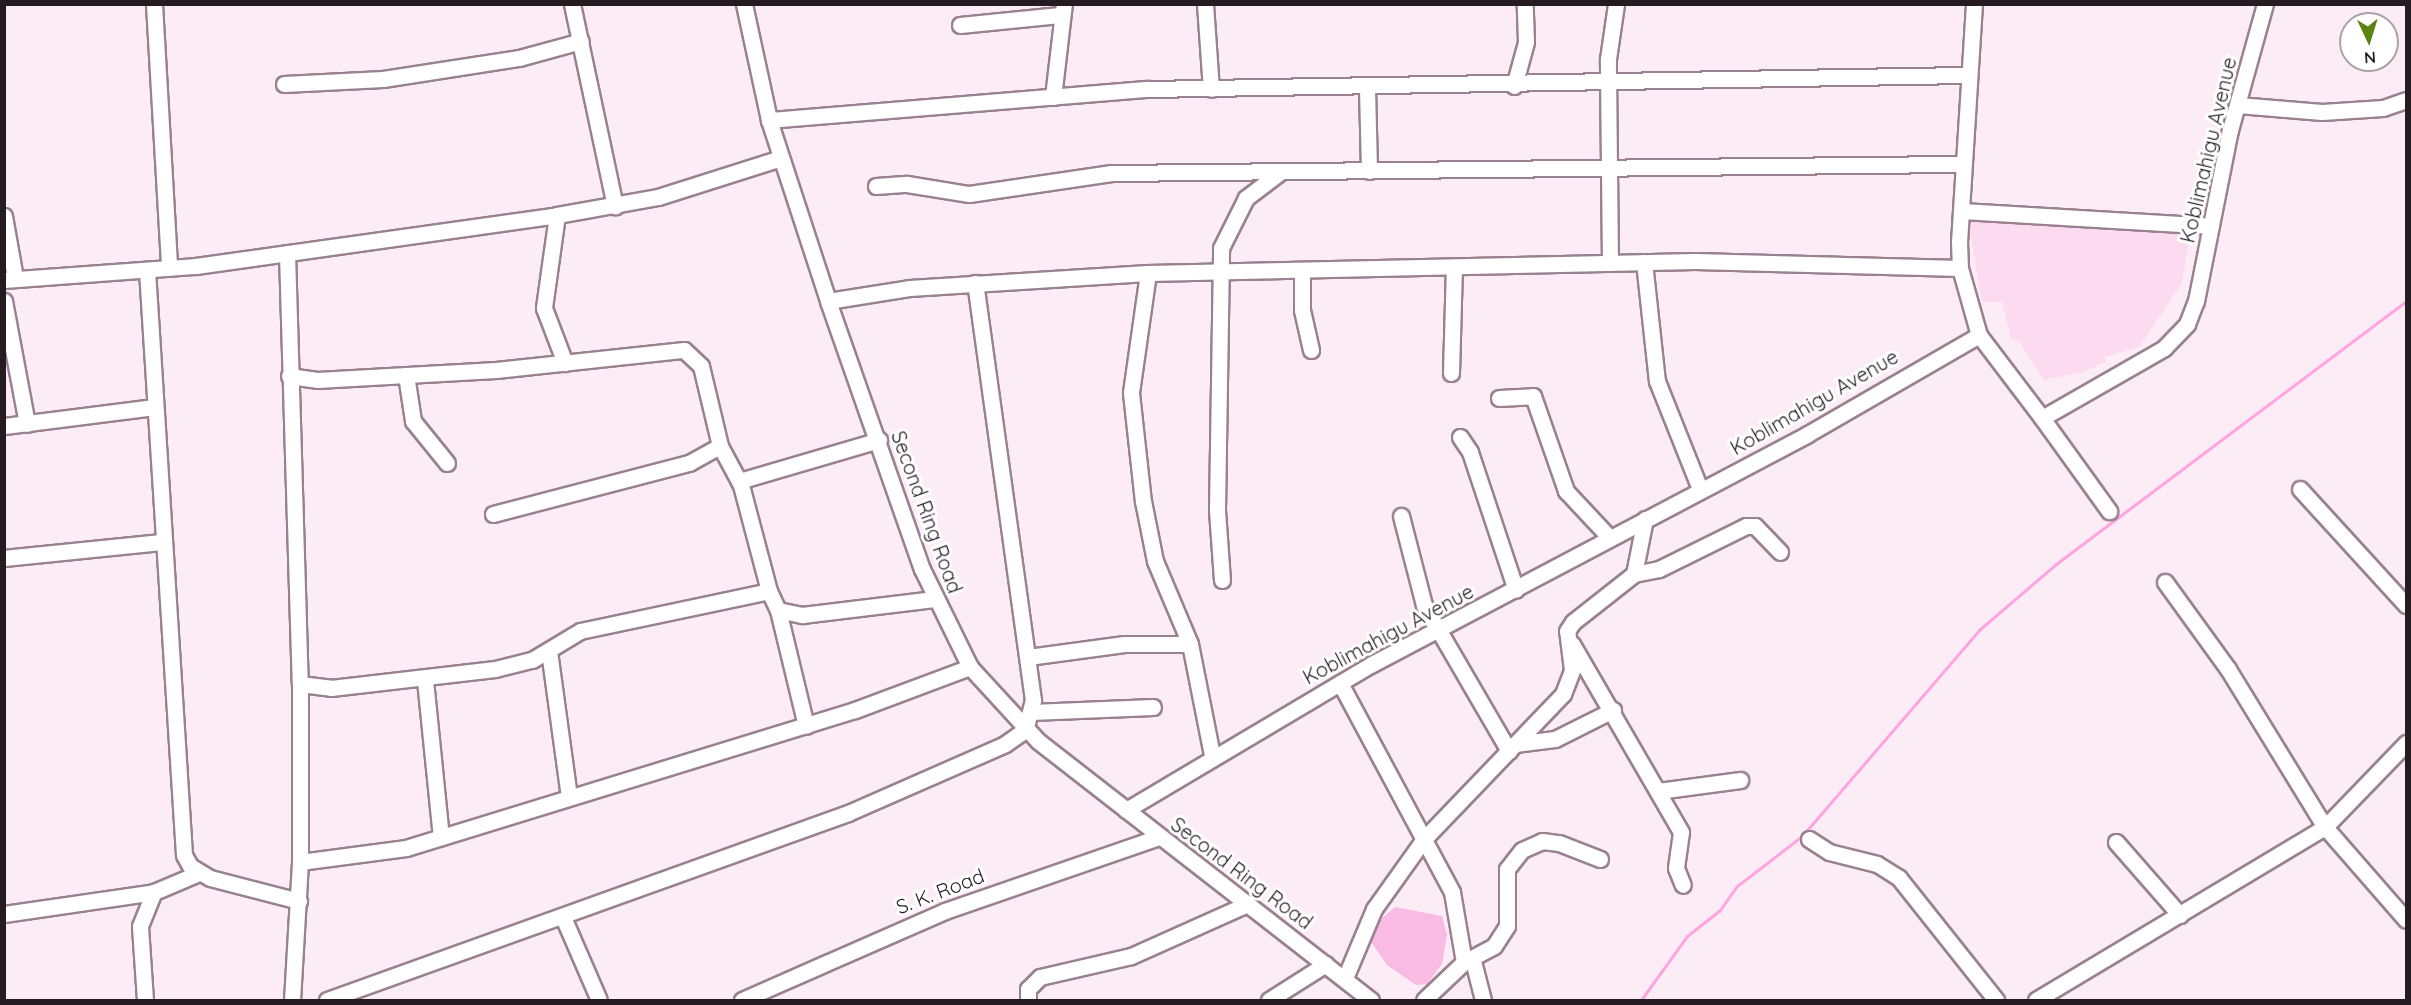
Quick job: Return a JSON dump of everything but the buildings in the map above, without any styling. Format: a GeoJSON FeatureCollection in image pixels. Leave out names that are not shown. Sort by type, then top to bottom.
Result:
{"type":"FeatureCollection","features":[{"type":"Feature","properties":{"kind":"street"},"geometry":{"type":"LineString","coordinates":[[154,4],[168,268]]}},
{"type":"Feature","properties":{"kind":"street"},"geometry":{"type":"LineString","coordinates":[[572,4],[615,206]]}},
{"type":"Feature","properties":{"kind":"street","name":"Second Ring Road"},"geometry":{"type":"LineString","coordinates":[[744,4],[769,120],[828,301],[934,599],[970,667],[1025,730],[1133,806],[1159,837],[1371,1000]]}},
{"type":"Feature","properties":{"kind":"street"},"geometry":{"type":"LineString","coordinates":[[1205,4],[1210,89]]}},
{"type":"Feature","properties":{"kind":"street"},"geometry":{"type":"LineString","coordinates":[[1515,86],[1526,42],[1525,4]]}},
{"type":"Feature","properties":{"kind":"street"},"geometry":{"type":"LineString","coordinates":[[1610,263],[1612,84],[1609,39],[1616,4]]}},
{"type":"Feature","properties":{"kind":"street"},"geometry":{"type":"LineString","coordinates":[[1974,4],[1967,75],[1960,268],[1979,335],[2109,511]]}},
{"type":"Feature","properties":{"kind":"street","name":"Koblimahigu Avenue"},"geometry":{"type":"LineString","coordinates":[[2042,418],[2174,339],[2192,312],[2238,105],[2265,4]]}},
{"type":"Feature","properties":{"kind":"street"},"geometry":{"type":"LineString","coordinates":[[960,25],[1062,10],[1053,98]]}},
{"type":"Feature","properties":{"kind":"street"},"geometry":{"type":"LineString","coordinates":[[284,84],[383,79],[519,58],[581,41]]}},
{"type":"Feature","properties":{"kind":"street"},"geometry":{"type":"LineString","coordinates":[[769,120],[1053,98],[1210,89],[1515,86],[1967,75]]}},
{"type":"Feature","properties":{"kind":"street"},"geometry":{"type":"LineString","coordinates":[[1367,88],[1369,171]]}},
{"type":"Feature","properties":{"kind":"street"},"geometry":{"type":"LineString","coordinates":[[2238,105],[2322,112],[2383,108],[2406,100]]}},
{"type":"Feature","properties":{"kind":"street"},"geometry":{"type":"LineString","coordinates":[[4,216],[10,279],[147,270],[287,253],[615,206],[781,158]]}},
{"type":"Feature","properties":{"kind":"street"},"geometry":{"type":"LineString","coordinates":[[876,186],[990,194],[1111,173],[1369,171],[1455,173],[1611,166],[1963,164]]}},
{"type":"Feature","properties":{"kind":"street"},"geometry":{"type":"LineString","coordinates":[[1222,580],[1217,510],[1219,272],[1227,230],[1252,191],[1279,173]]}},
{"type":"Feature","properties":{"kind":"street"},"geometry":{"type":"LineString","coordinates":[[1961,211],[2211,226]]}},
{"type":"Feature","properties":{"kind":"street"},"geometry":{"type":"LineString","coordinates":[[557,215],[544,308],[565,363]]}},
{"type":"Feature","properties":{"kind":"street"},"geometry":{"type":"LineString","coordinates":[[287,253],[288,376],[300,684],[300,862],[292,1000]]}},
{"type":"Feature","properties":{"kind":"street"},"geometry":{"type":"LineString","coordinates":[[828,301],[975,283],[1148,273],[1302,272],[1644,262],[1960,268]]}},
{"type":"Feature","properties":{"kind":"street"},"geometry":{"type":"LineString","coordinates":[[1644,262],[1657,381],[1700,489]]}},
{"type":"Feature","properties":{"kind":"street"},"geometry":{"type":"LineString","coordinates":[[1450,373],[1454,268]]}},
{"type":"Feature","properties":{"kind":"street"},"geometry":{"type":"LineString","coordinates":[[147,270],[161,542],[184,855],[199,873],[299,901]]}},
{"type":"Feature","properties":{"kind":"street"},"geometry":{"type":"LineString","coordinates":[[1302,272],[1302,310],[1311,350]]}},
{"type":"Feature","properties":{"kind":"street"},"geometry":{"type":"LineString","coordinates":[[1148,273],[1131,393],[1151,547],[1190,644],[1212,756]]}},
{"type":"Feature","properties":{"kind":"street"},"geometry":{"type":"LineString","coordinates":[[327,1000],[563,917],[913,788],[1025,730],[1031,712],[1028,657],[975,283]]}},
{"type":"Feature","properties":{"kind":"street"},"geometry":{"type":"LineString","coordinates":[[4,301],[27,424]]}},
{"type":"Feature","properties":{"kind":"street","name":"Koblimahigu Avenue"},"geometry":{"type":"LineString","coordinates":[[1133,806],[1212,756],[1340,683],[1516,590],[1979,335]]}},
{"type":"Feature","properties":{"kind":"street"},"geometry":{"type":"LineString","coordinates":[[288,376],[317,380],[406,375],[684,351],[701,366],[720,446],[739,481],[769,591],[778,610],[806,726]]}},
{"type":"Feature","properties":{"kind":"street"},"geometry":{"type":"LineString","coordinates":[[406,375],[413,421],[447,463]]}},
{"type":"Feature","properties":{"kind":"street"},"geometry":{"type":"LineString","coordinates":[[1499,398],[1533,396],[1566,491],[1609,537]]}},
{"type":"Feature","properties":{"kind":"street"},"geometry":{"type":"LineString","coordinates":[[4,426],[155,407]]}},
{"type":"Feature","properties":{"kind":"street"},"geometry":{"type":"LineString","coordinates":[[1460,437],[1470,452],[1516,590]]}},
{"type":"Feature","properties":{"kind":"street"},"geometry":{"type":"LineString","coordinates":[[739,481],[879,440]]}},
{"type":"Feature","properties":{"kind":"street"},"geometry":{"type":"LineString","coordinates":[[493,514],[689,463],[720,446]]}},
{"type":"Feature","properties":{"kind":"street"},"geometry":{"type":"LineString","coordinates":[[2300,489],[2406,605]]}},
{"type":"Feature","properties":{"kind":"street"},"geometry":{"type":"LineString","coordinates":[[1401,516],[1418,590],[1512,748]]}},
{"type":"Feature","properties":{"kind":"street"},"geometry":{"type":"LineString","coordinates":[[1634,574],[1645,519]]}},
{"type":"Feature","properties":{"kind":"street"},"geometry":{"type":"LineString","coordinates":[[1683,885],[1676,868],[1681,832],[1613,710],[1571,642],[1567,631],[1573,622],[1634,574],[1659,569],[1746,526],[1755,526],[1780,552]]}},
{"type":"Feature","properties":{"kind":"street"},"geometry":{"type":"LineString","coordinates":[[4,558],[161,542]]}},
{"type":"Feature","properties":{"kind":"street"},"geometry":{"type":"LineString","coordinates":[[2165,582],[2228,669],[2325,827],[2406,920]]}},
{"type":"Feature","properties":{"kind":"street"},"geometry":{"type":"LineString","coordinates":[[300,684],[331,688],[425,680],[495,669],[549,651],[580,632],[769,591]]}},
{"type":"Feature","properties":{"kind":"street"},"geometry":{"type":"LineString","coordinates":[[778,610],[802,615],[934,599]]}},
{"type":"Feature","properties":{"kind":"street"},"geometry":{"type":"LineString","coordinates":[[1345,978],[1374,909],[1424,839],[1570,684],[1571,642]]}},
{"type":"Feature","properties":{"kind":"street"},"geometry":{"type":"LineString","coordinates":[[1028,657],[1124,644],[1190,644]]}},
{"type":"Feature","properties":{"kind":"street"},"geometry":{"type":"LineString","coordinates":[[549,651],[568,797]]}},
{"type":"Feature","properties":{"kind":"street"},"geometry":{"type":"LineString","coordinates":[[300,862],[406,848],[806,726],[970,667]]}},
{"type":"Feature","properties":{"kind":"street"},"geometry":{"type":"LineString","coordinates":[[425,680],[441,837]]}},
{"type":"Feature","properties":{"kind":"street"},"geometry":{"type":"LineString","coordinates":[[1340,683],[1452,892],[1468,961],[1483,1000]]}},
{"type":"Feature","properties":{"kind":"street"},"geometry":{"type":"LineString","coordinates":[[1031,712],[1153,707]]}},
{"type":"Feature","properties":{"kind":"street"},"geometry":{"type":"LineString","coordinates":[[1512,748],[1555,739],[1613,710]]}},
{"type":"Feature","properties":{"kind":"street"},"geometry":{"type":"LineString","coordinates":[[2036,1000],[2325,827],[2406,743]]}},
{"type":"Feature","properties":{"kind":"street"},"geometry":{"type":"LineString","coordinates":[[1658,791],[1740,780]]}},
{"type":"Feature","properties":{"kind":"street","name":"S. K. Road"},"geometry":{"type":"LineString","coordinates":[[742,1000],[916,922],[1159,837]]}},
{"type":"Feature","properties":{"kind":"street"},"geometry":{"type":"LineString","coordinates":[[1809,839],[1829,852],[1877,864],[1899,878],[1996,1000]]}},
{"type":"Feature","properties":{"kind":"street"},"geometry":{"type":"LineString","coordinates":[[1424,1000],[1468,961],[1494,946],[1508,926],[1507,869],[1522,850],[1542,842],[1559,843],[1600,859]]}},
{"type":"Feature","properties":{"kind":"street"},"geometry":{"type":"LineString","coordinates":[[2116,842],[2180,915]]}},
{"type":"Feature","properties":{"kind":"street"},"geometry":{"type":"LineString","coordinates":[[4,914],[154,892],[199,873]]}},
{"type":"Feature","properties":{"kind":"street"},"geometry":{"type":"LineString","coordinates":[[145,1000],[140,926],[154,892]]}},
{"type":"Feature","properties":{"kind":"street"},"geometry":{"type":"LineString","coordinates":[[1028,1000],[1028,989],[1040,977],[1131,956],[1247,904]]}},
{"type":"Feature","properties":{"kind":"street"},"geometry":{"type":"LineString","coordinates":[[563,917],[599,1000]]}},
{"type":"Feature","properties":{"kind":"street"},"geometry":{"type":"LineString","coordinates":[[1269,1000],[1326,964]]}},
{"type":"Feature","properties":{"kind":"shaded area"},"geometry":{"type":"Polygon","coordinates":[[[1968,219],[2030,219],[2191,229],[2182,283],[2139,347],[2105,357],[2106,362],[2083,372],[2044,380],[2019,341],[2011,339],[2002,302],[1982,302],[1968,219]]]}},
{"type":"Feature","properties":{"kind":"shaded area"},"geometry":{"type":"Polygon","coordinates":[[[1395,907],[1442,916],[1447,935],[1442,964],[1427,984],[1416,985],[1387,965],[1371,942],[1373,926],[1395,907]]]}},
{"type":"Feature","properties":{"kind":"waterway"},"geometry":{"type":"LineString","coordinates":[[1641,1000],[1687,936],[1720,910],[1737,886],[1802,836],[1979,630],[2056,564],[2406,301]]}}]}
